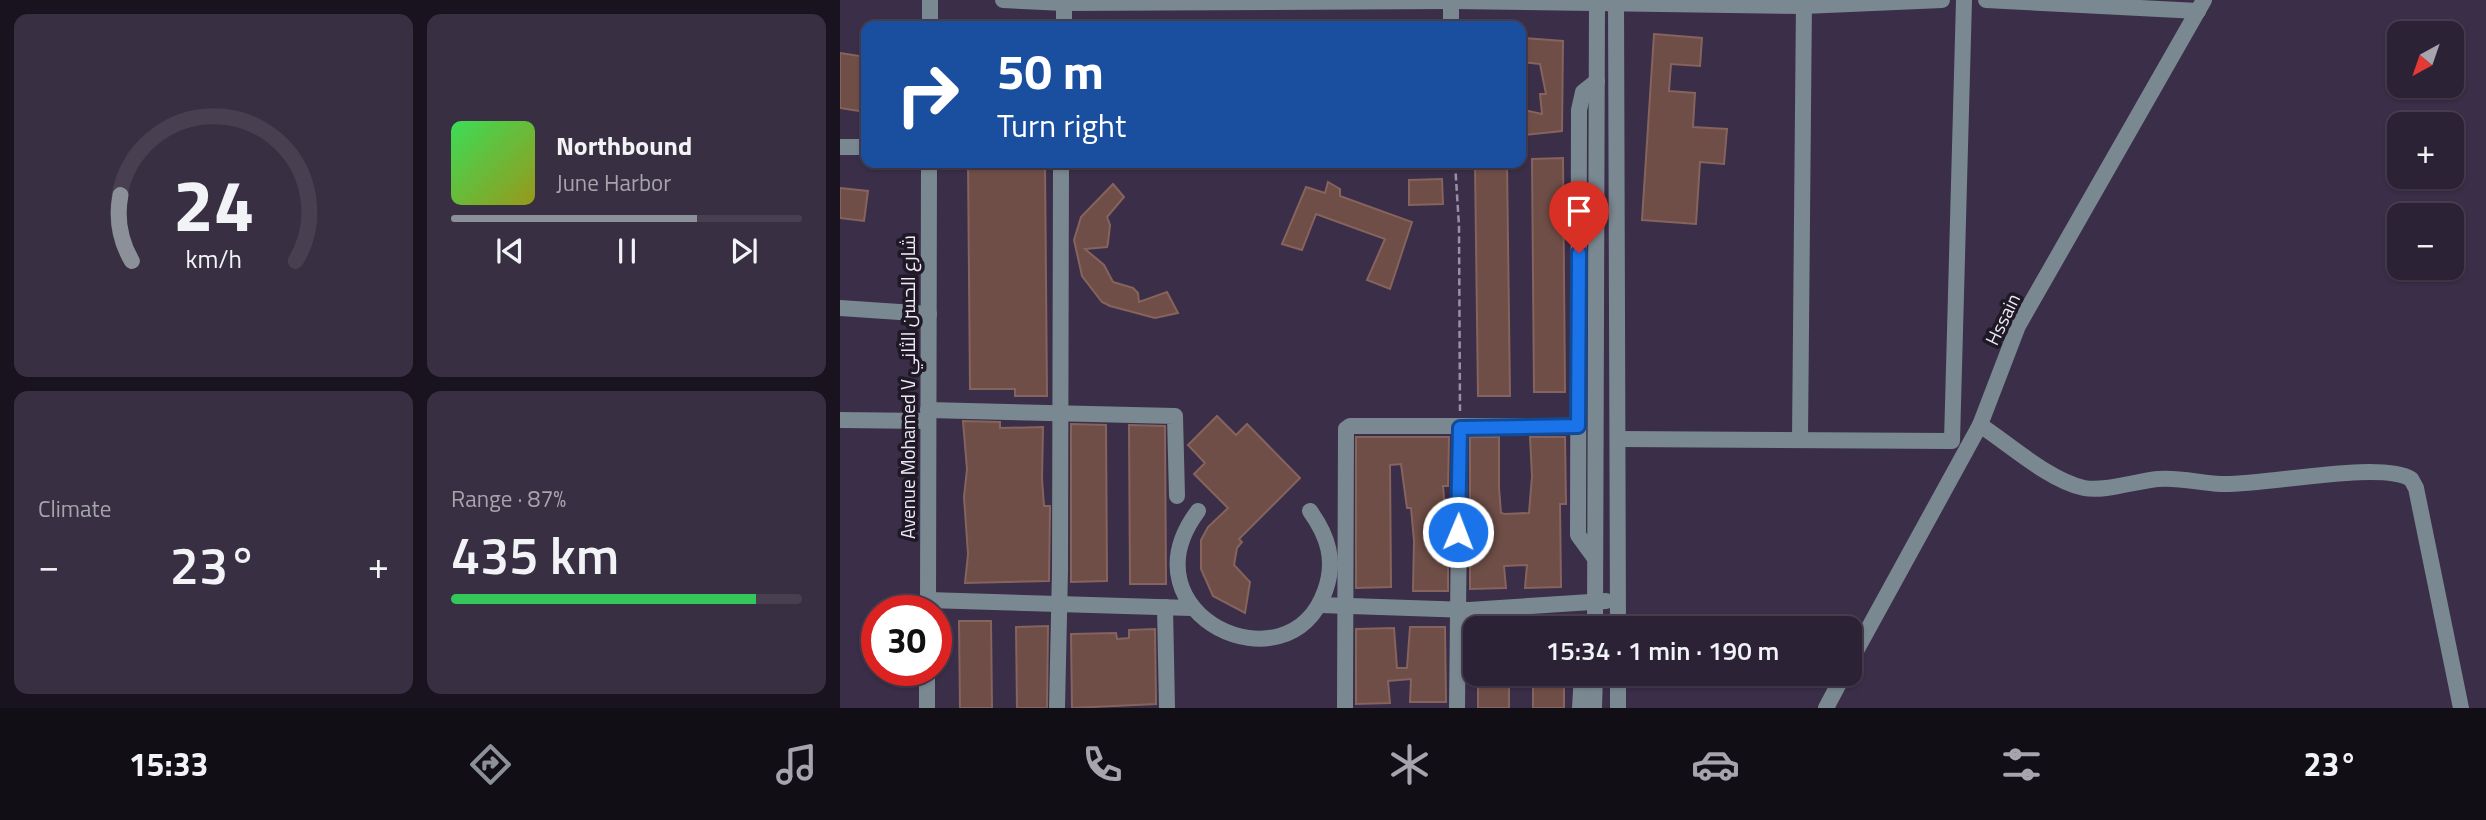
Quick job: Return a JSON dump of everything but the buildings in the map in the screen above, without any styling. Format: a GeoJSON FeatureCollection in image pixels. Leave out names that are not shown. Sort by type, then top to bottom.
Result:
{"type":"FeatureCollection","features":[{"type":"Feature","properties":{"kind":"street"},"geometry":{"type":"LineString","coordinates":[[930,0],[930,21]]}},
{"type":"Feature","properties":{"kind":"street"},"geometry":{"type":"LineString","coordinates":[[1003,0],[1064,4],[1451,1],[1804,3],[1942,0]]}},
{"type":"Feature","properties":{"kind":"street"},"geometry":{"type":"LineString","coordinates":[[1618,439],[1952,441],[1964,0]]}},
{"type":"Feature","properties":{"kind":"street"},"geometry":{"type":"LineString","coordinates":[[1986,0],[2201,5]]}},
{"type":"Feature","properties":{"kind":"street"},"geometry":{"type":"LineString","coordinates":[[1451,1],[1451,21]]}},
{"type":"Feature","properties":{"kind":"street"},"geometry":{"type":"LineString","coordinates":[[1595,616],[1597,2]]}},
{"type":"Feature","properties":{"kind":"street"},"geometry":{"type":"LineString","coordinates":[[1616,2],[1618,616]]}},
{"type":"Feature","properties":{"kind":"street"},"geometry":{"type":"LineString","coordinates":[[1800,440],[1804,3]]}},
{"type":"Feature","properties":{"kind":"street"},"geometry":{"type":"LineString","coordinates":[[1064,4],[1064,21]]}},
{"type":"Feature","properties":{"kind":"street","name":"Hssain"},"geometry":{"type":"LineString","coordinates":[[1862,640],[1980,425],[2018,326],[2201,5]]}},
{"type":"Feature","properties":{"kind":"street"},"geometry":{"type":"LineString","coordinates":[[1594,557],[1578,535],[1579,110],[1583,92],[1597,81]]}},
{"type":"Feature","properties":{"kind":"street"},"geometry":{"type":"LineString","coordinates":[[840,147],[861,148]]}},
{"type":"Feature","properties":{"kind":"street","name":"Avenue Mohamed V شارع الحسن الثاني"},"geometry":{"type":"LineString","coordinates":[[928,595],[929,168]]}},
{"type":"Feature","properties":{"kind":"street"},"geometry":{"type":"LineString","coordinates":[[1057,708],[1060,168]]}},
{"type":"Feature","properties":{"kind":"street"},"geometry":{"type":"LineString","coordinates":[[840,308],[929,314]]}},
{"type":"Feature","properties":{"kind":"street"},"geometry":{"type":"LineString","coordinates":[[840,420],[928,416],[1175,416],[1177,496]]}},
{"type":"Feature","properties":{"kind":"street"},"geometry":{"type":"LineString","coordinates":[[1980,425],[2040,466],[2082,488],[2094,489],[2159,479],[2196,479],[2220,484],[2345,474],[2394,474],[2411,479],[2416,488],[2461,708]]}},
{"type":"Feature","properties":{"kind":"street"},"geometry":{"type":"LineString","coordinates":[[1345,708],[1346,429],[1350,426],[1578,426]]}},
{"type":"Feature","properties":{"kind":"street"},"geometry":{"type":"LineString","coordinates":[[1457,708],[1460,428]]}},
{"type":"Feature","properties":{"kind":"street"},"geometry":{"type":"LineString","coordinates":[[1198,511],[1184,533],[1177,558],[1178,575],[1191,608],[1207,623],[1228,635],[1254,640],[1281,635],[1301,624],[1320,605],[1329,580],[1331,561],[1325,534],[1310,511]]}},
{"type":"Feature","properties":{"kind":"street"},"geometry":{"type":"LineString","coordinates":[[1320,605],[1456,610],[1619,601]]}},
{"type":"Feature","properties":{"kind":"street"},"geometry":{"type":"LineString","coordinates":[[952,606],[1059,604],[1191,608]]}},
{"type":"Feature","properties":{"kind":"street"},"geometry":{"type":"LineString","coordinates":[[1165,607],[1167,708]]}},
{"type":"Feature","properties":{"kind":"street"},"geometry":{"type":"LineString","coordinates":[[927,686],[927,708]]}},
{"type":"Feature","properties":{"kind":"street"},"geometry":{"type":"LineString","coordinates":[[1580,708],[1581,686]]}},
{"type":"Feature","properties":{"kind":"street"},"geometry":{"type":"LineString","coordinates":[[1594,708],[1595,686]]}},
{"type":"Feature","properties":{"kind":"street"},"geometry":{"type":"LineString","coordinates":[[1618,686],[1618,708]]}},
{"type":"Feature","properties":{"kind":"street"},"geometry":{"type":"LineString","coordinates":[[1826,708],[1838,686]]}},
{"type":"Feature","properties":{"kind":"path"},"geometry":{"type":"LineString","coordinates":[[1455,168],[1459,226],[1460,428]]}},
{"type":"Feature","properties":{"kind":"route"},"geometry":{"type":"LineString","coordinates":[[1458,532],[1460,428],[1578,426],[1579,253]]}}]}
